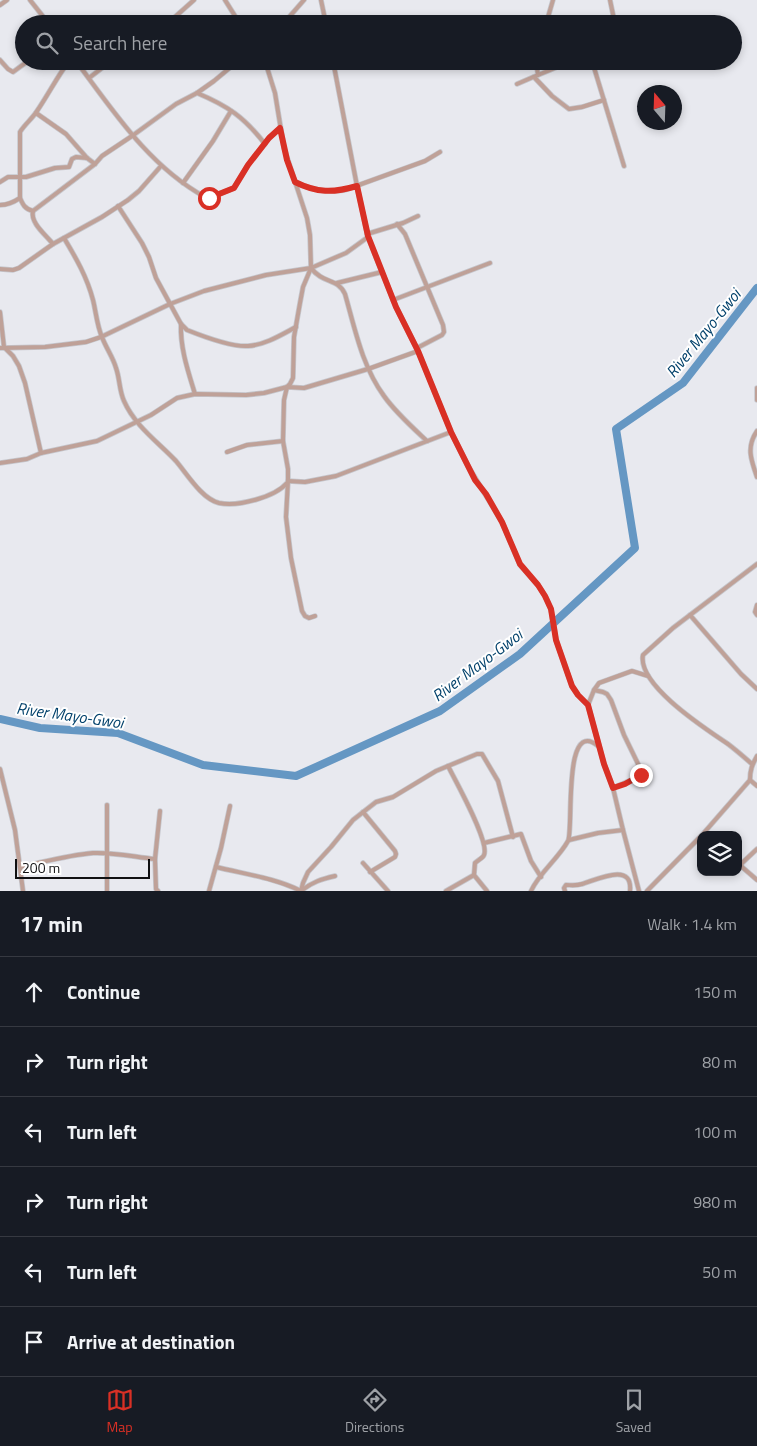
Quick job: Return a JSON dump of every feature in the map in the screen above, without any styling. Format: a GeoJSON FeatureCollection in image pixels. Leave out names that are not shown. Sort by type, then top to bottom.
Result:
{"type":"FeatureCollection","features":[{"type":"Feature","properties":{"kind":"street"},"geometry":{"type":"LineString","coordinates":[[0,6],[7,0]]}},
{"type":"Feature","properties":{"kind":"street"},"geometry":{"type":"LineString","coordinates":[[30,0],[42,15]]}},
{"type":"Feature","properties":{"kind":"street"},"geometry":{"type":"LineString","coordinates":[[177,15],[194,0]]}},
{"type":"Feature","properties":{"kind":"street"},"geometry":{"type":"LineString","coordinates":[[225,0],[234,15]]}},
{"type":"Feature","properties":{"kind":"street"},"geometry":{"type":"LineString","coordinates":[[291,15],[304,0]]}},
{"type":"Feature","properties":{"kind":"street"},"geometry":{"type":"LineString","coordinates":[[321,0],[324,15]]}},
{"type":"Feature","properties":{"kind":"street"},"geometry":{"type":"LineString","coordinates":[[549,15],[553,0]]}},
{"type":"Feature","properties":{"kind":"street"},"geometry":{"type":"LineString","coordinates":[[610,0],[613,15]]}},
{"type":"Feature","properties":{"kind":"street"},"geometry":{"type":"LineString","coordinates":[[0,60],[8,70],[13,72],[16,70]]}},
{"type":"Feature","properties":{"kind":"street"},"geometry":{"type":"LineString","coordinates":[[33,211],[27,210],[20,198],[20,132],[36,112],[62,70]]}},
{"type":"Feature","properties":{"kind":"street"},"geometry":{"type":"LineString","coordinates":[[83,70],[132,136],[161,166],[200,194],[209,198],[231,190],[248,165],[280,128]]}},
{"type":"Feature","properties":{"kind":"street"},"geometry":{"type":"LineString","coordinates":[[89,78],[99,70]]}},
{"type":"Feature","properties":{"kind":"street"},"geometry":{"type":"LineString","coordinates":[[53,244],[34,222],[33,211],[95,164],[102,156],[176,104],[214,81],[227,70]]}},
{"type":"Feature","properties":{"kind":"street"},"geometry":{"type":"LineString","coordinates":[[268,70],[275,92],[287,160],[307,218],[310,235],[311,268],[303,288],[296,327],[293,378],[287,387],[284,400],[283,441],[288,481],[286,517],[291,558],[304,616],[309,618],[315,616]]}},
{"type":"Feature","properties":{"kind":"street"},"geometry":{"type":"LineString","coordinates":[[335,70],[368,235],[393,300],[418,349],[451,432],[475,480],[486,494],[502,522],[520,564],[545,596],[551,609],[556,640],[572,686],[588,705],[598,746],[613,788],[622,830],[639,891]]}},
{"type":"Feature","properties":{"kind":"street"},"geometry":{"type":"LineString","coordinates":[[536,70],[536,76],[552,96],[569,108],[582,107],[604,100]]}},
{"type":"Feature","properties":{"kind":"street"},"geometry":{"type":"LineString","coordinates":[[517,84],[550,70]]}},
{"type":"Feature","properties":{"kind":"street"},"geometry":{"type":"LineString","coordinates":[[595,70],[624,166]]}},
{"type":"Feature","properties":{"kind":"street"},"geometry":{"type":"LineString","coordinates":[[196,93],[224,105],[246,122],[265,144]]}},
{"type":"Feature","properties":{"kind":"street"},"geometry":{"type":"LineString","coordinates":[[184,183],[231,111]]}},
{"type":"Feature","properties":{"kind":"street"},"geometry":{"type":"LineString","coordinates":[[36,112],[66,134],[87,158],[95,164]]}},
{"type":"Feature","properties":{"kind":"street"},"geometry":{"type":"LineString","coordinates":[[295,182],[306,188],[326,191],[344,190],[425,161],[440,152]]}},
{"type":"Feature","properties":{"kind":"street"},"geometry":{"type":"LineString","coordinates":[[0,182],[8,177],[20,178],[69,166],[72,159],[76,157],[87,158]]}},
{"type":"Feature","properties":{"kind":"street"},"geometry":{"type":"LineString","coordinates":[[0,269],[13,270],[19,268],[53,244],[118,206],[139,191],[161,166]]}},
{"type":"Feature","properties":{"kind":"street"},"geometry":{"type":"LineString","coordinates":[[0,205],[14,202],[20,198]]}},
{"type":"Feature","properties":{"kind":"street"},"geometry":{"type":"LineString","coordinates":[[118,206],[142,243],[156,278],[181,324],[187,330],[234,345],[248,346],[266,342],[296,327]]}},
{"type":"Feature","properties":{"kind":"street"},"geometry":{"type":"LineString","coordinates":[[2,347],[71,345],[102,337],[170,304],[204,290],[266,275],[311,268],[346,253],[368,235],[418,216]]}},
{"type":"Feature","properties":{"kind":"street"},"geometry":{"type":"LineString","coordinates":[[0,463],[97,441],[151,415],[177,398],[195,394],[246,395],[287,387],[304,388],[368,369],[418,349],[442,336],[444,332],[443,325],[406,234],[397,224]]}},
{"type":"Feature","properties":{"kind":"street"},"geometry":{"type":"LineString","coordinates":[[64,238],[77,258],[86,279],[102,337],[116,366],[124,402],[136,422],[147,434],[177,463],[198,488],[208,497],[219,503],[247,502],[271,495],[285,486],[288,481]]}},
{"type":"Feature","properties":{"kind":"street"},"geometry":{"type":"LineString","coordinates":[[393,300],[490,263]]}},
{"type":"Feature","properties":{"kind":"street"},"geometry":{"type":"LineString","coordinates":[[311,268],[316,275],[342,287],[361,353],[373,380],[390,404],[427,441]]}},
{"type":"Feature","properties":{"kind":"street"},"geometry":{"type":"LineString","coordinates":[[335,283],[382,272]]}},
{"type":"Feature","properties":{"kind":"street"},"geometry":{"type":"LineString","coordinates":[[0,312],[2,347],[13,356],[19,366],[25,383],[41,453]]}},
{"type":"Feature","properties":{"kind":"street"},"geometry":{"type":"LineString","coordinates":[[181,324],[181,341],[195,394]]}},
{"type":"Feature","properties":{"kind":"street"},"geometry":{"type":"LineString","coordinates":[[757,388],[757,400]]}},
{"type":"Feature","properties":{"kind":"street"},"geometry":{"type":"LineString","coordinates":[[757,431],[750,444],[750,454],[757,477]]}},
{"type":"Feature","properties":{"kind":"street"},"geometry":{"type":"LineString","coordinates":[[288,481],[305,482],[336,476],[451,432]]}},
{"type":"Feature","properties":{"kind":"street"},"geometry":{"type":"LineString","coordinates":[[227,452],[247,446],[283,441]]}},
{"type":"Feature","properties":{"kind":"street"},"geometry":{"type":"LineString","coordinates":[[752,764],[730,745],[704,728],[673,703],[648,676],[642,660],[643,655],[690,615],[757,564]]}},
{"type":"Feature","properties":{"kind":"street"},"geometry":{"type":"LineString","coordinates":[[757,605],[755,612],[757,615]]}},
{"type":"Feature","properties":{"kind":"street"},"geometry":{"type":"LineString","coordinates":[[690,615],[757,690]]}},
{"type":"Feature","properties":{"kind":"street"},"geometry":{"type":"LineString","coordinates":[[588,705],[599,683],[632,671],[648,676]]}},
{"type":"Feature","properties":{"kind":"street"},"geometry":{"type":"LineString","coordinates":[[594,690],[608,694],[624,735],[641,770],[641,775],[638,778],[613,788]]}},
{"type":"Feature","properties":{"kind":"street"},"geometry":{"type":"LineString","coordinates":[[531,891],[569,840],[571,779],[575,751],[580,744],[587,741],[593,742],[598,746]]}},
{"type":"Feature","properties":{"kind":"street"},"geometry":{"type":"LineString","coordinates":[[301,891],[308,872],[314,864],[332,847],[353,820],[363,812],[376,802],[393,797],[426,776],[477,754],[482,754],[498,781],[510,820],[513,837]]}},
{"type":"Feature","properties":{"kind":"street"},"geometry":{"type":"LineString","coordinates":[[705,831],[750,780],[752,764],[757,756]]}},
{"type":"Feature","properties":{"kind":"street"},"geometry":{"type":"LineString","coordinates":[[448,766],[484,843],[485,853],[483,857],[475,862],[474,875],[487,891]]}},
{"type":"Feature","properties":{"kind":"street"},"geometry":{"type":"LineString","coordinates":[[0,769],[15,830],[23,891]]}},
{"type":"Feature","properties":{"kind":"street"},"geometry":{"type":"LineString","coordinates":[[750,780],[757,786]]}},
{"type":"Feature","properties":{"kind":"street"},"geometry":{"type":"LineString","coordinates":[[106,805],[107,891]]}},
{"type":"Feature","properties":{"kind":"street"},"geometry":{"type":"LineString","coordinates":[[209,891],[230,806]]}},
{"type":"Feature","properties":{"kind":"street"},"geometry":{"type":"LineString","coordinates":[[158,891],[156,889],[155,859],[160,811]]}},
{"type":"Feature","properties":{"kind":"street"},"geometry":{"type":"LineString","coordinates":[[363,812],[396,854],[395,857],[370,872]]}},
{"type":"Feature","properties":{"kind":"street"},"geometry":{"type":"LineString","coordinates":[[569,840],[598,833],[622,830]]}},
{"type":"Feature","properties":{"kind":"street"},"geometry":{"type":"LineString","coordinates":[[484,843],[522,834],[531,861],[541,877]]}},
{"type":"Feature","properties":{"kind":"street"},"geometry":{"type":"LineString","coordinates":[[647,891],[697,839]]}},
{"type":"Feature","properties":{"kind":"street"},"geometry":{"type":"LineString","coordinates":[[757,849],[741,864],[757,880]]}},
{"type":"Feature","properties":{"kind":"street"},"geometry":{"type":"LineString","coordinates":[[20,867],[74,856],[107,853],[155,859]]}},
{"type":"Feature","properties":{"kind":"street"},"geometry":{"type":"LineString","coordinates":[[363,864],[388,891]]}},
{"type":"Feature","properties":{"kind":"street"},"geometry":{"type":"LineString","coordinates":[[216,867],[290,885],[301,891]]}},
{"type":"Feature","properties":{"kind":"street"},"geometry":{"type":"LineString","coordinates":[[565,891],[566,885],[579,885],[614,874],[625,876],[631,888],[630,891]]}},
{"type":"Feature","properties":{"kind":"street"},"geometry":{"type":"LineString","coordinates":[[446,891],[474,875]]}},
{"type":"Feature","properties":{"kind":"street"},"geometry":{"type":"LineString","coordinates":[[301,891],[318,880],[335,876]]}},
{"type":"Feature","properties":{"kind":"waterway","name":"River Mayo-Gwoi"},"geometry":{"type":"LineString","coordinates":[[0,719],[40,728],[118,733],[203,765],[296,776],[440,711],[520,654],[635,548],[616,429],[683,383],[757,288]]}},
{"type":"Feature","properties":{"kind":"route"},"geometry":{"type":"LineString","coordinates":[[209,198],[234,188],[248,165],[269,138],[280,128],[287,160],[295,182],[306,188],[332,192],[357,186],[368,236],[396,307],[418,351],[451,432],[475,480],[486,494],[502,522],[520,564],[538,585],[551,609],[556,640],[572,686],[588,705],[598,746],[613,788],[641,775]]}}]}
